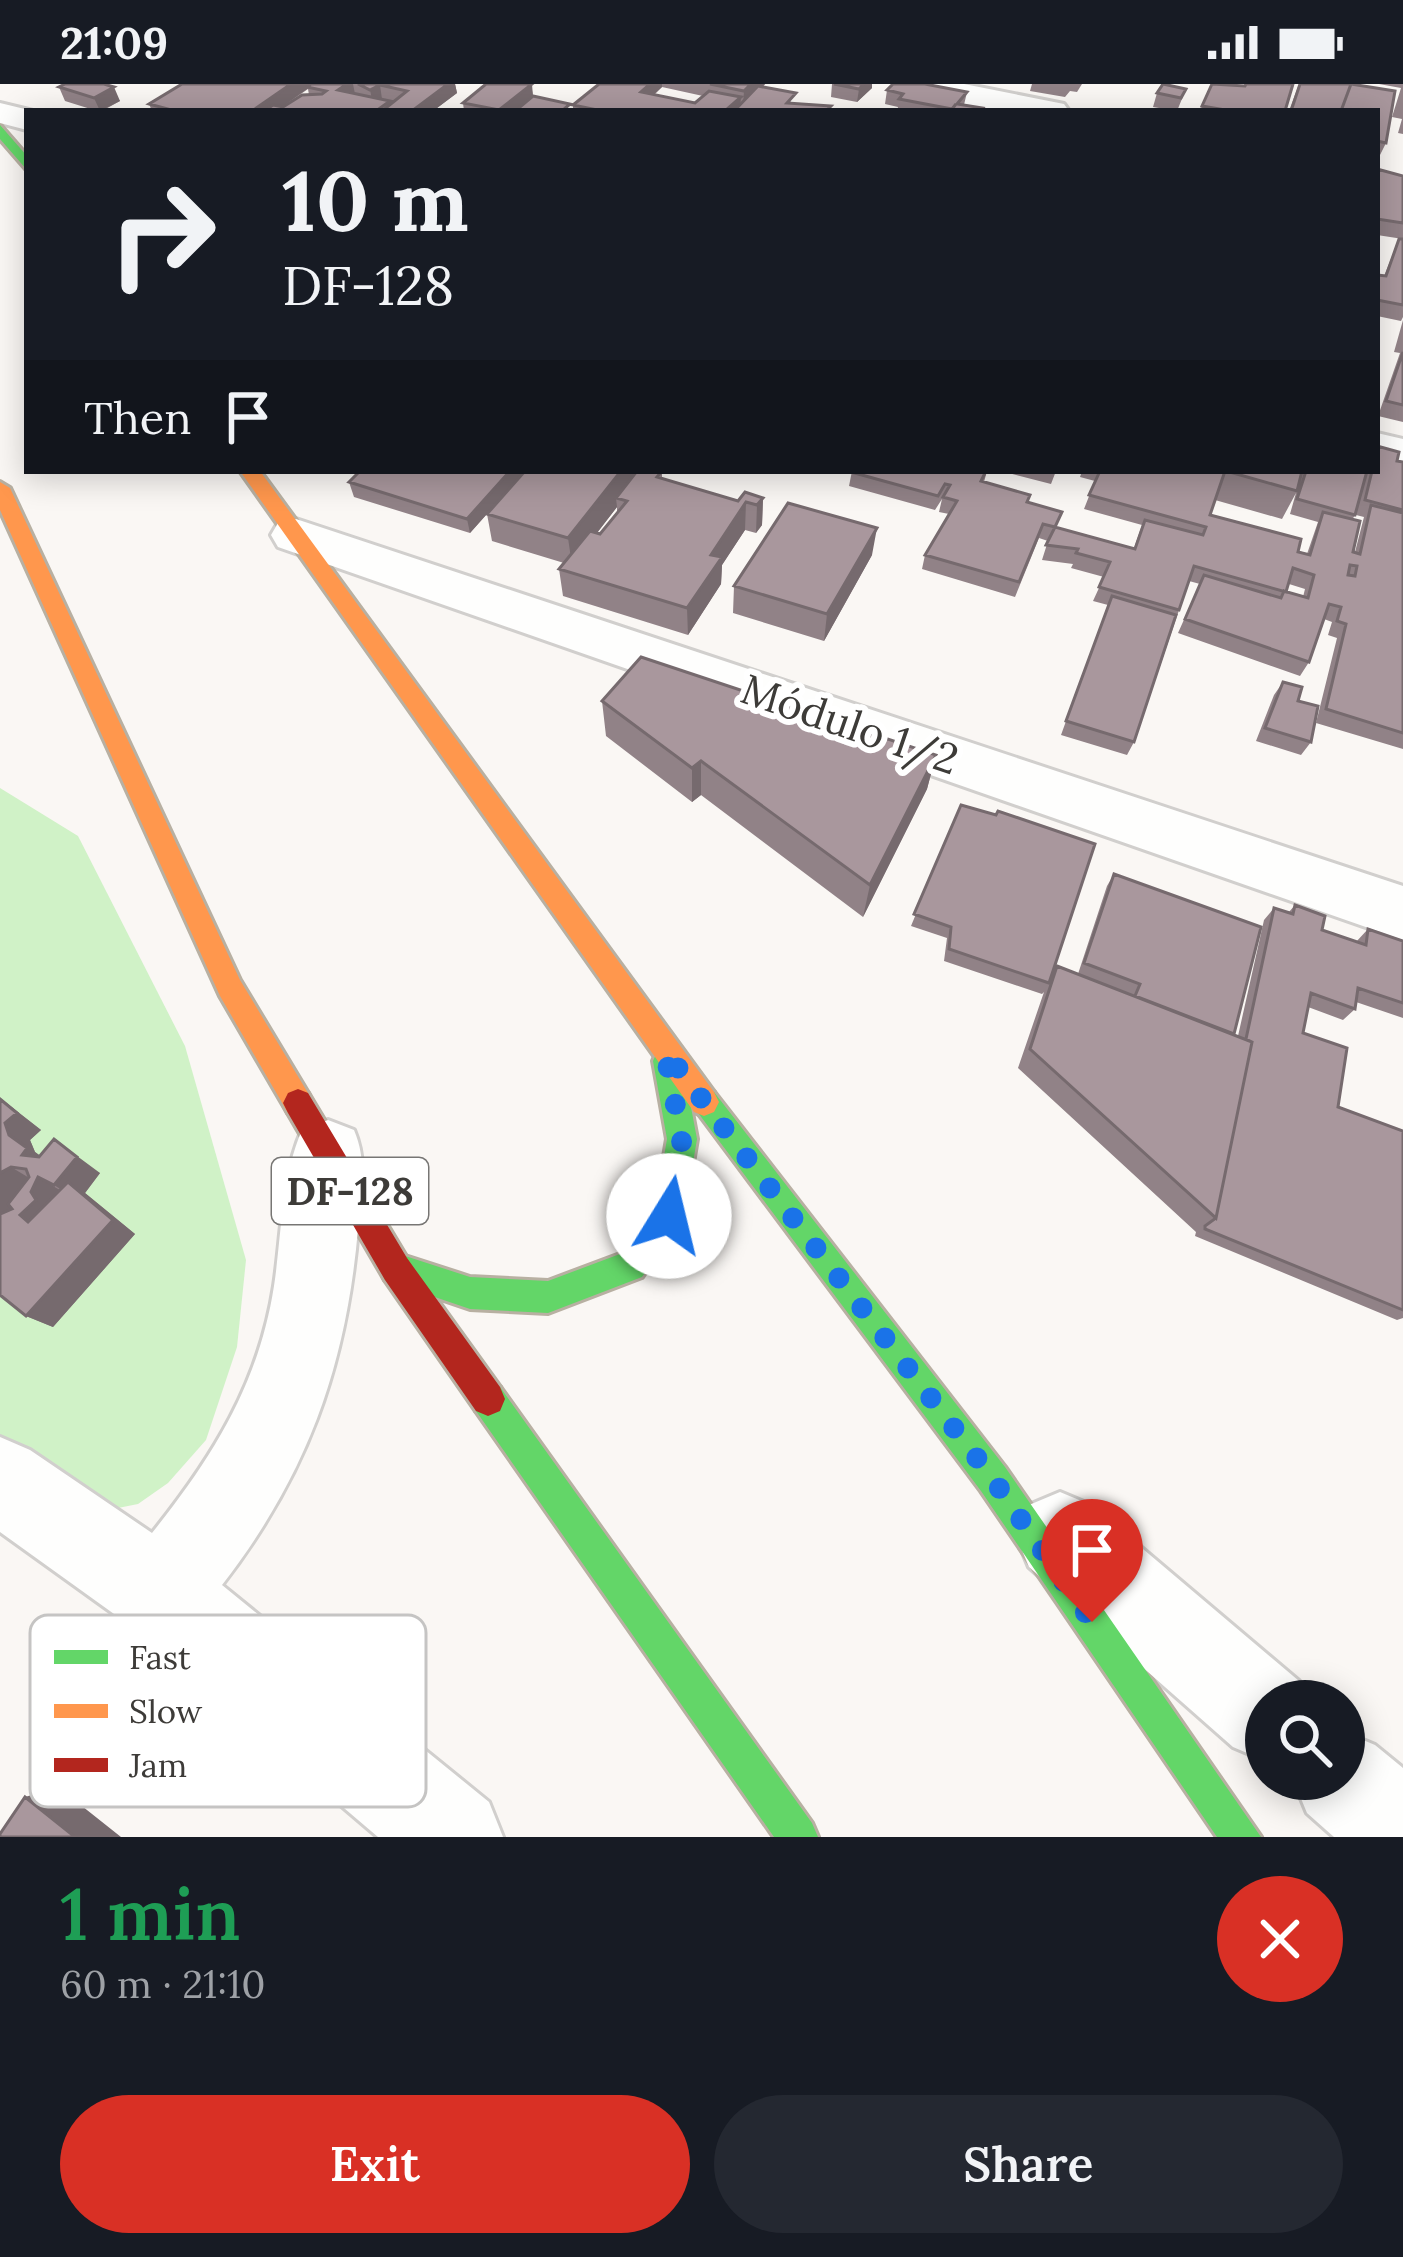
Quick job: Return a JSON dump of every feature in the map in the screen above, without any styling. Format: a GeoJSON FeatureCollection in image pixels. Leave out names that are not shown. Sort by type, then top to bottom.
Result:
{"type":"FeatureCollection","features":[{"type":"Feature","properties":{"kind":"main road"},"geometry":{"type":"LineString","coordinates":[[0,129],[24,162]]}},
{"type":"Feature","properties":{"kind":"main road"},"geometry":{"type":"LineString","coordinates":[[252,474],[665,1051],[993,1479],[1241,1837]]}},
{"type":"Feature","properties":{"kind":"main road","name":"DF-128"},"geometry":{"type":"LineString","coordinates":[[0,488],[14,543],[230,988],[328,1155],[396,1269],[798,1837]]}},
{"type":"Feature","properties":{"kind":"main road"},"geometry":{"type":"LineString","coordinates":[[396,1269],[470,1292],[548,1297],[631,1266],[669,1216],[679,1158],[682,1139],[665,1051]]}},
{"type":"Feature","properties":{"kind":"street"},"geometry":{"type":"LineString","coordinates":[[912,84],[1036,108]]}},
{"type":"Feature","properties":{"kind":"street","name":"Módulo 1/2"},"geometry":{"type":"LineString","coordinates":[[296,535],[1403,913]]}},
{"type":"Feature","properties":{"kind":"street"},"geometry":{"type":"LineString","coordinates":[[160,1592],[199,1546],[258,1460],[301,1354],[328,1155]]}},
{"type":"Feature","properties":{"kind":"street"},"geometry":{"type":"LineString","coordinates":[[993,1479],[1245,1696]]}},
{"type":"Feature","properties":{"kind":"street"},"geometry":{"type":"LineString","coordinates":[[0,1480],[188,1615]]}},
{"type":"Feature","properties":{"kind":"street"},"geometry":{"type":"LineString","coordinates":[[1365,1800],[1403,1832]]}},
{"type":"Feature","properties":{"kind":"street"},"geometry":{"type":"LineString","coordinates":[[418,1807],[454,1837]]}},
{"type":"Feature","properties":{"kind":"green space"},"geometry":{"type":"Polygon","coordinates":[[[0,788],[78,836],[185,1046],[246,1260],[237,1347],[206,1440],[168,1483],[138,1504],[103,1511],[0,1435],[0,788]]]}},
{"type":"Feature","properties":{"kind":"building"},"geometry":{"type":"Polygon","coordinates":[[[182,84],[291,84],[256,108],[149,104],[182,84]]]}},
{"type":"Feature","properties":{"kind":"building"},"geometry":{"type":"Polygon","coordinates":[[[347,84],[338,90],[390,101],[380,108],[268,108],[326,91],[307,87],[347,84]]]}},
{"type":"Feature","properties":{"kind":"building"},"geometry":{"type":"Polygon","coordinates":[[[358,84],[448,84],[416,108],[386,108],[407,91],[380,85],[370,90],[358,84]]]}},
{"type":"Feature","properties":{"kind":"building"},"geometry":{"type":"Polygon","coordinates":[[[486,84],[532,84],[502,108],[463,103],[486,84]]]}},
{"type":"Feature","properties":{"kind":"building"},"geometry":{"type":"Polygon","coordinates":[[[599,84],[650,84],[641,92],[695,103],[709,91],[741,97],[728,108],[573,105],[599,84]]]}},
{"type":"Feature","properties":{"kind":"building"},"geometry":{"type":"Polygon","coordinates":[[[710,84],[751,84],[744,91],[710,84]]]}},
{"type":"Feature","properties":{"kind":"building"},"geometry":{"type":"Polygon","coordinates":[[[893,84],[925,84],[967,92],[957,104],[983,108],[953,108],[956,104],[947,108],[899,99],[903,94],[887,90],[893,84]]]}},
{"type":"Feature","properties":{"kind":"building"},"geometry":{"type":"Polygon","coordinates":[[[1163,84],[1186,89],[1181,98],[1157,93],[1163,84]]]}},
{"type":"Feature","properties":{"kind":"building"},"geometry":{"type":"Polygon","coordinates":[[[1212,84],[1293,84],[1286,108],[1202,106],[1212,84]]]}},
{"type":"Feature","properties":{"kind":"building"},"geometry":{"type":"Polygon","coordinates":[[[1300,84],[1351,84],[1342,108],[1292,108],[1300,84]]]}},
{"type":"Feature","properties":{"kind":"building"},"geometry":{"type":"Polygon","coordinates":[[[1351,84],[1395,91],[1386,143],[1380,142],[1380,108],[1342,108],[1351,84]]]}},
{"type":"Feature","properties":{"kind":"building"},"geometry":{"type":"Polygon","coordinates":[[[758,86],[796,93],[787,103],[831,106],[829,108],[737,108],[758,86]]]}},
{"type":"Feature","properties":{"kind":"building"},"geometry":{"type":"Polygon","coordinates":[[[59,87],[114,87],[94,98],[59,87]]]}},
{"type":"Feature","properties":{"kind":"building"},"geometry":{"type":"Polygon","coordinates":[[[533,96],[570,104],[565,108],[519,108],[533,96]]]}},
{"type":"Feature","properties":{"kind":"building"},"geometry":{"type":"Polygon","coordinates":[[[1380,170],[1403,176],[1403,223],[1380,219],[1380,170]]]}},
{"type":"Feature","properties":{"kind":"building"},"geometry":{"type":"Polygon","coordinates":[[[1399,239],[1403,239],[1403,305],[1380,301],[1380,275],[1386,276],[1399,239]]]}},
{"type":"Feature","properties":{"kind":"building"},"geometry":{"type":"Polygon","coordinates":[[[1403,352],[1403,405],[1386,401],[1403,352]]]}},
{"type":"Feature","properties":{"kind":"building"},"geometry":{"type":"Polygon","coordinates":[[[1380,447],[1399,452],[1403,510],[1365,500],[1371,474],[1380,474],[1380,447]]]}},
{"type":"Feature","properties":{"kind":"building"},"geometry":{"type":"Polygon","coordinates":[[[357,474],[507,474],[467,519],[349,482],[357,474]]]}},
{"type":"Feature","properties":{"kind":"building"},"geometry":{"type":"Polygon","coordinates":[[[522,474],[619,474],[568,538],[487,514],[522,474]]]}},
{"type":"Feature","properties":{"kind":"building"},"geometry":{"type":"Polygon","coordinates":[[[635,474],[660,474],[657,477],[738,501],[745,492],[763,498],[757,505],[746,502],[711,555],[722,557],[687,608],[559,569],[590,531],[600,534],[627,501],[616,498],[635,474]]]}},
{"type":"Feature","properties":{"kind":"building"},"geometry":{"type":"Polygon","coordinates":[[[858,474],[984,474],[981,481],[1030,495],[1027,502],[1062,512],[1055,527],[1043,524],[1019,582],[925,555],[957,501],[943,497],[950,485],[945,484],[938,496],[858,474]]]}},
{"type":"Feature","properties":{"kind":"building"},"geometry":{"type":"Polygon","coordinates":[[[1099,474],[1224,474],[1210,515],[1301,539],[1298,552],[1310,555],[1323,512],[1360,521],[1353,552],[1360,554],[1371,505],[1403,513],[1403,733],[1326,709],[1346,624],[1337,621],[1341,607],[1329,604],[1309,662],[1185,619],[1204,575],[1281,598],[1284,591],[1194,566],[1179,610],[1099,587],[1110,562],[1076,553],[1078,549],[1046,545],[1055,527],[1135,549],[1145,520],[1203,535],[1206,527],[1089,495],[1099,474]],[[1293,568],[1286,592],[1308,598],[1314,575],[1293,568]]]}},
{"type":"Feature","properties":{"kind":"building"},"geometry":{"type":"Polygon","coordinates":[[[1237,474],[1301,474],[1297,491],[1237,474]]]}},
{"type":"Feature","properties":{"kind":"building"},"geometry":{"type":"Polygon","coordinates":[[[1305,474],[1366,474],[1355,515],[1297,499],[1305,474]]]}},
{"type":"Feature","properties":{"kind":"building"},"geometry":{"type":"Polygon","coordinates":[[[788,503],[877,528],[827,614],[734,586],[788,503]]]}},
{"type":"Feature","properties":{"kind":"building"},"geometry":{"type":"Polygon","coordinates":[[[1112,596],[1176,615],[1134,742],[1066,721],[1112,596]]]}},
{"type":"Feature","properties":{"kind":"building"},"geometry":{"type":"Polygon","coordinates":[[[641,657],[936,755],[870,885],[701,761],[692,768],[602,701],[641,657]]]}},
{"type":"Feature","properties":{"kind":"building"},"geometry":{"type":"Polygon","coordinates":[[[1283,682],[1302,687],[1298,701],[1318,706],[1311,742],[1265,728],[1283,682]]]}},
{"type":"Feature","properties":{"kind":"building"},"geometry":{"type":"Polygon","coordinates":[[[961,805],[996,815],[998,811],[1095,844],[1049,983],[949,949],[951,927],[914,914],[961,805]]]}},
{"type":"Feature","properties":{"kind":"building"},"geometry":{"type":"Polygon","coordinates":[[[1114,874],[1261,927],[1234,1034],[1135,996],[1140,984],[1084,963],[1114,874]]]}},
{"type":"Feature","properties":{"kind":"building"},"geometry":{"type":"Polygon","coordinates":[[[1295,905],[1325,916],[1322,930],[1366,945],[1368,929],[1403,941],[1403,1003],[1358,988],[1355,1009],[1311,993],[1303,1033],[1347,1048],[1338,1107],[1403,1131],[1403,1310],[1205,1229],[1216,1218],[1274,908],[1293,914],[1295,905]]]}},
{"type":"Feature","properties":{"kind":"building"},"geometry":{"type":"Polygon","coordinates":[[[1057,966],[1252,1042],[1216,1218],[1030,1049],[1057,966]]]}},
{"type":"Feature","properties":{"kind":"building"},"geometry":{"type":"Polygon","coordinates":[[[0,1099],[17,1113],[5,1123],[9,1135],[27,1148],[22,1155],[39,1157],[54,1139],[77,1157],[54,1185],[38,1177],[31,1192],[36,1200],[20,1215],[28,1222],[68,1182],[113,1220],[26,1316],[0,1295],[0,1214],[12,1209],[8,1204],[29,1177],[26,1169],[11,1167],[0,1173],[0,1099]]]}},
{"type":"Feature","properties":{"kind":"building"},"geometry":{"type":"Polygon","coordinates":[[[25,1797],[30,1807],[38,1807],[75,1837],[0,1837],[25,1797]]]}},
{"type":"Feature","properties":{"kind":"traffic: fast"},"geometry":{"type":"LineString","coordinates":[[0,129],[24,162]]}},
{"type":"Feature","properties":{"kind":"traffic: fast"},"geometry":{"type":"LineString","coordinates":[[396,1269],[470,1293],[548,1297],[631,1266],[669,1216],[682,1139],[667,1061]]}},
{"type":"Feature","properties":{"kind":"traffic: fast"},"geometry":{"type":"LineString","coordinates":[[704,1102],[993,1479],[1241,1837]]}},
{"type":"Feature","properties":{"kind":"traffic: fast"},"geometry":{"type":"LineString","coordinates":[[488,1399],[798,1837]]}},
{"type":"Feature","properties":{"kind":"traffic: slow"},"geometry":{"type":"LineString","coordinates":[[252,474],[704,1102]]}},
{"type":"Feature","properties":{"kind":"traffic: slow"},"geometry":{"type":"LineString","coordinates":[[0,488],[230,988],[298,1103]]}},
{"type":"Feature","properties":{"kind":"traffic: jam"},"geometry":{"type":"LineString","coordinates":[[298,1103],[396,1269],[488,1399]]}},
{"type":"Feature","properties":{"kind":"route"},"geometry":{"type":"LineString","coordinates":[[669,1216],[682,1139],[665,1051],[993,1479],[1092,1622]]}}]}
